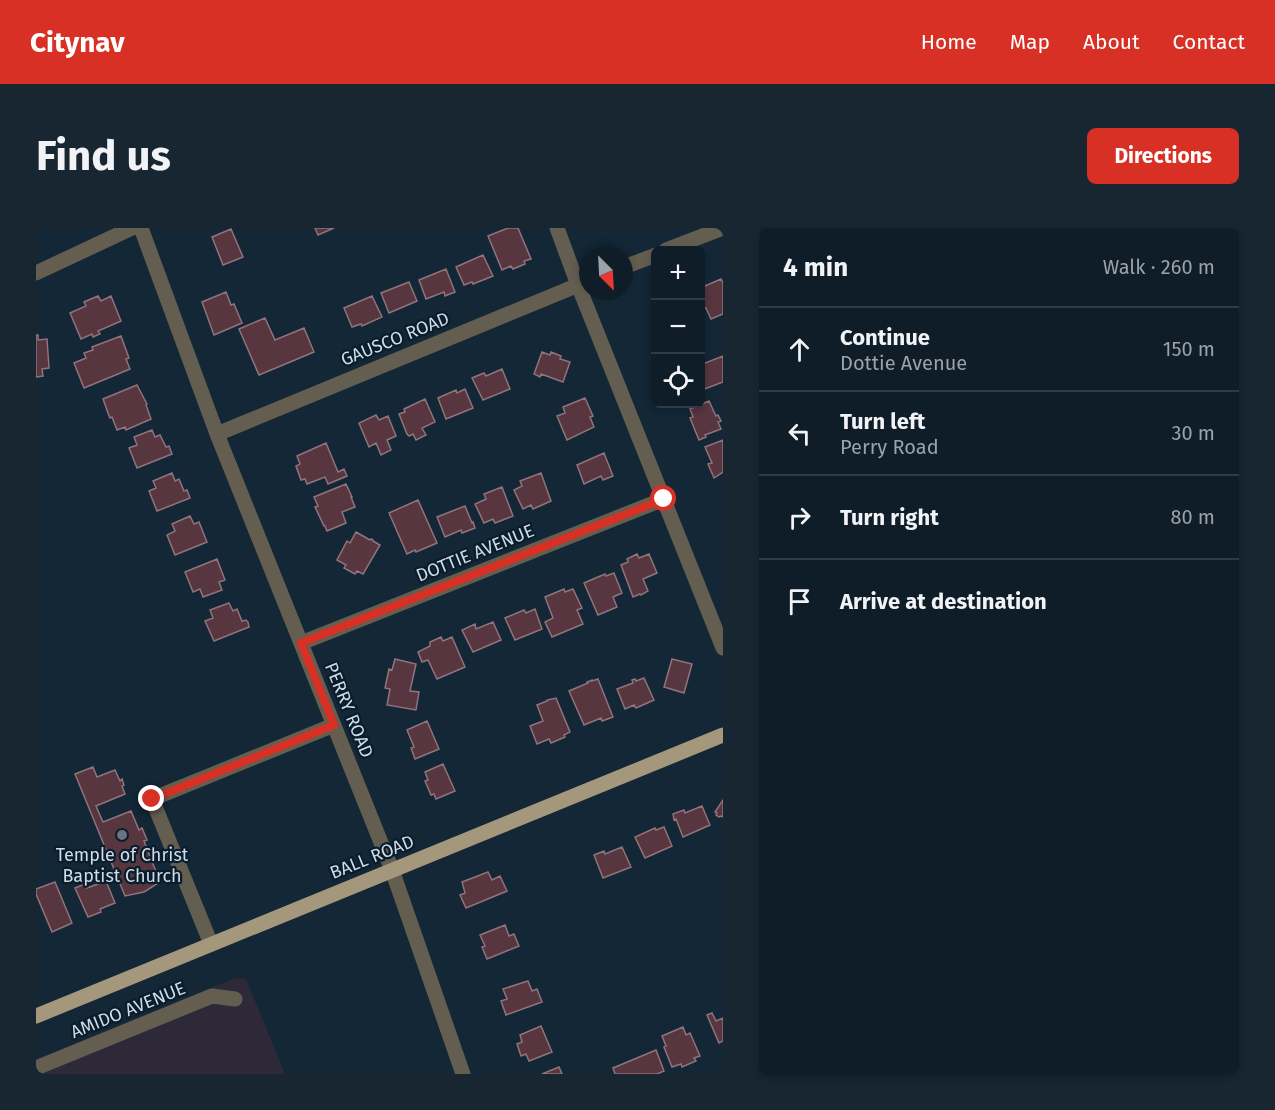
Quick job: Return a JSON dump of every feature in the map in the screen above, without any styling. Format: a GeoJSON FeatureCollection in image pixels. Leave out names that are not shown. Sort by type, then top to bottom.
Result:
{"type":"FeatureCollection","features":[{"type":"Feature","properties":{"kind":"main road","name":"BALL ROAD"},"geometry":{"type":"LineString","coordinates":[[36,1016],[723,735]]}},
{"type":"Feature","properties":{"kind":"street"},"geometry":{"type":"LineString","coordinates":[[36,273],[132,228]]}},
{"type":"Feature","properties":{"kind":"street","name":"PERRY ROAD"},"geometry":{"type":"LineString","coordinates":[[141,228],[217,434],[392,870],[463,1074]]}},
{"type":"Feature","properties":{"kind":"street"},"geometry":{"type":"LineString","coordinates":[[557,228],[579,275]]}},
{"type":"Feature","properties":{"kind":"street"},"geometry":{"type":"LineString","coordinates":[[676,246],[723,228]]}},
{"type":"Feature","properties":{"kind":"street"},"geometry":{"type":"LineString","coordinates":[[633,264],[651,257]]}},
{"type":"Feature","properties":{"kind":"street","name":"GAUSCO ROAD"},"geometry":{"type":"LineString","coordinates":[[217,434],[579,285]]}},
{"type":"Feature","properties":{"kind":"street"},"geometry":{"type":"LineString","coordinates":[[589,300],[723,648]]}},
{"type":"Feature","properties":{"kind":"street","name":"DOTTIE AVENUE"},"geometry":{"type":"LineString","coordinates":[[301,643],[664,499]]}},
{"type":"Feature","properties":{"kind":"street"},"geometry":{"type":"LineString","coordinates":[[211,944],[152,799],[334,725]]}},
{"type":"Feature","properties":{"kind":"street","name":"AMIDO AVENUE"},"geometry":{"type":"LineString","coordinates":[[36,1068],[212,996],[236,999]]}},
{"type":"Feature","properties":{"kind":"shaded area"},"geometry":{"type":"Polygon","coordinates":[[[235,978],[246,979],[285,1074],[36,1074],[36,1059],[235,978]]]}},
{"type":"Feature","properties":{"kind":"building"},"geometry":{"type":"Polygon","coordinates":[[[315,228],[334,228],[318,235],[315,228]]]}},
{"type":"Feature","properties":{"kind":"building"},"geometry":{"type":"Polygon","coordinates":[[[508,228],[518,228],[531,259],[513,269],[511,266],[502,270],[488,236],[508,228]]]}},
{"type":"Feature","properties":{"kind":"building"},"geometry":{"type":"Polygon","coordinates":[[[231,229],[243,257],[223,265],[212,237],[231,229]]]}},
{"type":"Feature","properties":{"kind":"building"},"geometry":{"type":"Polygon","coordinates":[[[483,255],[493,276],[464,285],[456,267],[483,255]]]}},
{"type":"Feature","properties":{"kind":"building"},"geometry":{"type":"Polygon","coordinates":[[[446,269],[455,292],[445,296],[444,292],[426,299],[419,280],[446,269]]]}},
{"type":"Feature","properties":{"kind":"building"},"geometry":{"type":"Polygon","coordinates":[[[721,279],[723,283],[723,314],[711,319],[705,308],[705,286],[721,279]]]}},
{"type":"Feature","properties":{"kind":"building"},"geometry":{"type":"Polygon","coordinates":[[[409,282],[417,301],[389,313],[381,293],[409,282]]]}},
{"type":"Feature","properties":{"kind":"building"},"geometry":{"type":"Polygon","coordinates":[[[226,292],[242,323],[214,335],[202,302],[226,292]]]}},
{"type":"Feature","properties":{"kind":"building"},"geometry":{"type":"Polygon","coordinates":[[[98,296],[101,301],[111,296],[121,321],[98,331],[100,334],[93,337],[92,334],[81,339],[70,313],[86,306],[84,302],[98,296]]]}},
{"type":"Feature","properties":{"kind":"building"},"geometry":{"type":"Polygon","coordinates":[[[372,296],[382,317],[362,326],[361,324],[352,327],[344,308],[372,296]]]}},
{"type":"Feature","properties":{"kind":"building"},"geometry":{"type":"Polygon","coordinates":[[[265,318],[275,340],[304,328],[314,352],[259,375],[239,329],[265,318]]]}},
{"type":"Feature","properties":{"kind":"building"},"geometry":{"type":"Polygon","coordinates":[[[36,335],[38,335],[38,340],[47,339],[49,368],[42,369],[43,376],[36,377],[36,335]]]}},
{"type":"Feature","properties":{"kind":"building"},"geometry":{"type":"Polygon","coordinates":[[[121,336],[129,358],[126,359],[130,369],[84,388],[74,363],[86,358],[84,353],[93,350],[92,347],[121,336]]]}},
{"type":"Feature","properties":{"kind":"building"},"geometry":{"type":"Polygon","coordinates":[[[542,352],[550,355],[551,352],[561,356],[560,359],[570,362],[563,382],[541,374],[540,377],[534,374],[542,352]]]}},
{"type":"Feature","properties":{"kind":"building"},"geometry":{"type":"Polygon","coordinates":[[[723,356],[723,382],[705,389],[705,363],[723,356]]]}},
{"type":"Feature","properties":{"kind":"building"},"geometry":{"type":"Polygon","coordinates":[[[502,369],[510,389],[483,400],[472,378],[484,373],[486,376],[502,369]]]}},
{"type":"Feature","properties":{"kind":"building"},"geometry":{"type":"Polygon","coordinates":[[[137,385],[147,404],[151,419],[126,430],[125,427],[117,430],[103,399],[137,385]]]}},
{"type":"Feature","properties":{"kind":"building"},"geometry":{"type":"Polygon","coordinates":[[[465,389],[473,408],[446,419],[438,398],[456,390],[457,393],[465,389]]]}},
{"type":"Feature","properties":{"kind":"building"},"geometry":{"type":"Polygon","coordinates":[[[585,398],[593,416],[590,417],[594,427],[567,440],[557,416],[565,413],[563,407],[585,398]]]}},
{"type":"Feature","properties":{"kind":"building"},"geometry":{"type":"Polygon","coordinates":[[[425,399],[435,422],[422,428],[426,435],[416,440],[413,434],[409,436],[407,434],[399,414],[405,412],[404,409],[425,399]]]}},
{"type":"Feature","properties":{"kind":"building"},"geometry":{"type":"Polygon","coordinates":[[[709,401],[716,416],[718,415],[721,429],[699,440],[690,418],[693,417],[690,409],[705,408],[705,403],[709,401]]]}},
{"type":"Feature","properties":{"kind":"building"},"geometry":{"type":"Polygon","coordinates":[[[376,415],[379,420],[388,416],[396,436],[387,440],[391,450],[381,455],[376,443],[369,447],[359,423],[376,415]]]}},
{"type":"Feature","properties":{"kind":"building"},"geometry":{"type":"Polygon","coordinates":[[[152,430],[155,437],[160,435],[172,454],[137,468],[129,448],[137,445],[134,437],[152,430]]]}},
{"type":"Feature","properties":{"kind":"building"},"geometry":{"type":"Polygon","coordinates":[[[723,440],[723,472],[714,478],[708,464],[712,463],[705,447],[723,440]]]}},
{"type":"Feature","properties":{"kind":"building"},"geometry":{"type":"Polygon","coordinates":[[[326,443],[338,472],[344,469],[347,476],[328,484],[325,477],[307,484],[305,479],[301,480],[296,466],[300,464],[297,456],[326,443]]]}},
{"type":"Feature","properties":{"kind":"building"},"geometry":{"type":"Polygon","coordinates":[[[604,453],[613,476],[603,480],[601,476],[584,484],[577,465],[604,453]]]}},
{"type":"Feature","properties":{"kind":"building"},"geometry":{"type":"Polygon","coordinates":[[[172,473],[175,481],[179,479],[184,491],[187,490],[190,498],[157,511],[149,491],[156,488],[153,481],[172,473]]]}},
{"type":"Feature","properties":{"kind":"building"},"geometry":{"type":"Polygon","coordinates":[[[541,473],[551,501],[533,509],[531,505],[523,509],[514,490],[522,486],[520,481],[541,473]]]}},
{"type":"Feature","properties":{"kind":"building"},"geometry":{"type":"Polygon","coordinates":[[[346,484],[355,507],[342,512],[346,523],[327,531],[315,507],[318,506],[314,497],[346,484]]]}},
{"type":"Feature","properties":{"kind":"building"},"geometry":{"type":"Polygon","coordinates":[[[502,487],[513,516],[495,523],[493,519],[484,523],[475,504],[486,499],[484,494],[502,487]]]}},
{"type":"Feature","properties":{"kind":"building"},"geometry":{"type":"Polygon","coordinates":[[[418,500],[437,543],[407,554],[389,513],[418,500]]]}},
{"type":"Feature","properties":{"kind":"building"},"geometry":{"type":"Polygon","coordinates":[[[465,506],[475,528],[462,533],[461,530],[445,537],[437,517],[465,506]]]}},
{"type":"Feature","properties":{"kind":"building"},"geometry":{"type":"Polygon","coordinates":[[[190,516],[194,524],[199,522],[207,542],[175,555],[167,535],[175,531],[172,524],[190,516]]]}},
{"type":"Feature","properties":{"kind":"building"},"geometry":{"type":"Polygon","coordinates":[[[356,532],[380,545],[363,574],[357,571],[355,574],[344,568],[346,565],[337,560],[347,541],[350,543],[356,532]]]}},
{"type":"Feature","properties":{"kind":"building"},"geometry":{"type":"Polygon","coordinates":[[[637,554],[639,558],[649,554],[657,573],[643,579],[648,591],[633,597],[621,565],[637,554]]]}},
{"type":"Feature","properties":{"kind":"building"},"geometry":{"type":"Polygon","coordinates":[[[217,559],[225,580],[219,582],[222,590],[203,597],[200,589],[193,592],[185,572],[217,559]]]}},
{"type":"Feature","properties":{"kind":"building"},"geometry":{"type":"Polygon","coordinates":[[[614,573],[622,593],[613,597],[617,607],[598,615],[584,583],[605,574],[606,576],[614,573]]]}},
{"type":"Feature","properties":{"kind":"building"},"geometry":{"type":"Polygon","coordinates":[[[564,589],[565,592],[573,589],[582,608],[577,610],[583,624],[552,637],[545,622],[553,618],[545,597],[564,589]]]}},
{"type":"Feature","properties":{"kind":"building"},"geometry":{"type":"Polygon","coordinates":[[[229,603],[233,611],[237,609],[242,621],[248,622],[249,627],[214,641],[205,621],[213,618],[210,610],[229,603]]]}},
{"type":"Feature","properties":{"kind":"building"},"geometry":{"type":"Polygon","coordinates":[[[535,609],[542,629],[515,640],[505,618],[524,610],[526,613],[535,609]]]}},
{"type":"Feature","properties":{"kind":"building"},"geometry":{"type":"Polygon","coordinates":[[[493,622],[501,640],[473,652],[462,630],[475,624],[476,629],[493,622]]]}},
{"type":"Feature","properties":{"kind":"building"},"geometry":{"type":"Polygon","coordinates":[[[441,637],[443,641],[452,637],[465,667],[437,679],[428,660],[422,662],[418,652],[430,646],[430,642],[441,637]]]}},
{"type":"Feature","properties":{"kind":"building"},"geometry":{"type":"Polygon","coordinates":[[[395,659],[416,664],[410,691],[419,692],[416,710],[387,705],[390,689],[385,688],[389,669],[392,670],[395,659]]]}},
{"type":"Feature","properties":{"kind":"building"},"geometry":{"type":"Polygon","coordinates":[[[672,659],[692,664],[684,693],[664,687],[672,659]]]}},
{"type":"Feature","properties":{"kind":"building"},"geometry":{"type":"Polygon","coordinates":[[[644,678],[654,700],[636,708],[634,705],[625,709],[617,689],[633,683],[632,680],[644,678]]]}},
{"type":"Feature","properties":{"kind":"building"},"geometry":{"type":"Polygon","coordinates":[[[598,679],[613,717],[602,721],[601,718],[584,725],[569,691],[598,679]]]}},
{"type":"Feature","properties":{"kind":"building"},"geometry":{"type":"Polygon","coordinates":[[[556,698],[570,732],[564,735],[565,737],[551,743],[549,739],[537,744],[530,726],[543,721],[537,705],[556,698]]]}},
{"type":"Feature","properties":{"kind":"building"},"geometry":{"type":"Polygon","coordinates":[[[427,721],[439,749],[415,759],[411,748],[414,747],[407,730],[427,721]]]}},
{"type":"Feature","properties":{"kind":"building"},"geometry":{"type":"Polygon","coordinates":[[[443,764],[455,791],[436,799],[434,794],[431,795],[425,781],[428,780],[425,772],[443,764]]]}},
{"type":"Feature","properties":{"kind":"building","name":"Temple of Christ Baptist Church"},"geometry":{"type":"Polygon","coordinates":[[[93,767],[97,777],[115,770],[124,785],[122,786],[125,794],[96,806],[103,822],[131,811],[139,830],[142,828],[147,840],[144,841],[160,882],[144,892],[125,896],[75,774],[93,767]]]}},
{"type":"Feature","properties":{"kind":"building"},"geometry":{"type":"Polygon","coordinates":[[[723,800],[723,817],[719,817],[715,812],[723,800]]]}},
{"type":"Feature","properties":{"kind":"building"},"geometry":{"type":"Polygon","coordinates":[[[702,806],[710,825],[683,837],[673,814],[684,810],[685,813],[702,806]]]}},
{"type":"Feature","properties":{"kind":"building"},"geometry":{"type":"Polygon","coordinates":[[[664,827],[672,846],[645,858],[635,837],[655,828],[656,830],[664,827]]]}},
{"type":"Feature","properties":{"kind":"building"},"geometry":{"type":"Polygon","coordinates":[[[622,847],[631,867],[603,878],[594,855],[604,851],[605,854],[622,847]]]}},
{"type":"Feature","properties":{"kind":"building"},"geometry":{"type":"Polygon","coordinates":[[[488,872],[492,880],[500,876],[507,891],[466,908],[460,895],[465,893],[462,882],[488,872]]]}},
{"type":"Feature","properties":{"kind":"building"},"geometry":{"type":"Polygon","coordinates":[[[106,881],[115,903],[88,917],[75,888],[85,884],[87,888],[106,881]]]}},
{"type":"Feature","properties":{"kind":"building"},"geometry":{"type":"Polygon","coordinates":[[[55,882],[72,923],[52,932],[36,889],[55,882]]]}},
{"type":"Feature","properties":{"kind":"building"},"geometry":{"type":"Polygon","coordinates":[[[505,925],[509,936],[514,934],[519,946],[487,959],[480,935],[505,925]]]}},
{"type":"Feature","properties":{"kind":"building"},"geometry":{"type":"Polygon","coordinates":[[[528,981],[532,991],[537,989],[542,1002],[506,1015],[501,1001],[507,999],[503,989],[528,981]]]}},
{"type":"Feature","properties":{"kind":"building"},"geometry":{"type":"Polygon","coordinates":[[[712,1013],[716,1021],[723,1018],[723,1041],[719,1043],[707,1015],[712,1013]]]}},
{"type":"Feature","properties":{"kind":"building"},"geometry":{"type":"Polygon","coordinates":[[[541,1026],[552,1052],[529,1061],[526,1054],[521,1056],[517,1044],[522,1042],[520,1035],[541,1026]]]}},
{"type":"Feature","properties":{"kind":"building"},"geometry":{"type":"Polygon","coordinates":[[[683,1027],[686,1035],[690,1033],[700,1056],[694,1058],[696,1061],[682,1067],[681,1064],[672,1067],[662,1036],[683,1027]]]}},
{"type":"Feature","properties":{"kind":"building"},"geometry":{"type":"Polygon","coordinates":[[[656,1050],[664,1071],[657,1074],[615,1074],[613,1068],[656,1050]]]}},
{"type":"Feature","properties":{"kind":"building"},"geometry":{"type":"Polygon","coordinates":[[[559,1067],[562,1074],[542,1074],[559,1067]]]}},
{"type":"Feature","properties":{"kind":"place","name":"Temple of Christ Baptist Church"},"geometry":{"type":"Point","coordinates":[122,835]}},
{"type":"Feature","properties":{"kind":"route"},"geometry":{"type":"LineString","coordinates":[[152,799],[334,725],[301,643],[664,499]]}}]}
